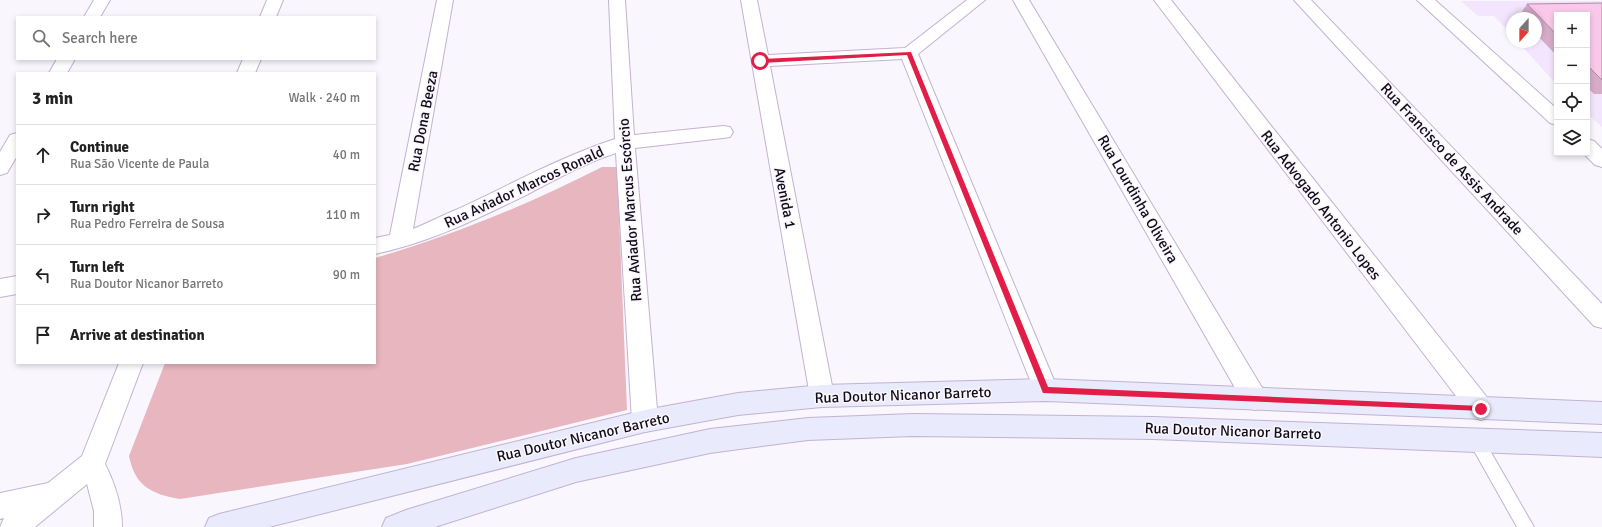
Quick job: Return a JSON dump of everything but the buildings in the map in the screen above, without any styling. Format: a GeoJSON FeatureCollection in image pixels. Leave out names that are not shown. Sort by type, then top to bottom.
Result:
{"type":"FeatureCollection","features":[{"type":"Feature","properties":{"kind":"main road","name":"Rua Doutor Nicanor Barreto"},"geometry":{"type":"LineString","coordinates":[[219,527],[336,496],[645,421],[738,404],[822,396],[1046,390],[1602,413]]}},
{"type":"Feature","properties":{"kind":"main road","name":"Rua Doutor Nicanor Barreto"},"geometry":{"type":"LineString","coordinates":[[396,527],[576,470],[710,441],[808,429],[912,425],[1153,428],[1602,445]]}},
{"type":"Feature","properties":{"kind":"street"},"geometry":{"type":"LineString","coordinates":[[93,16],[102,0]]}},
{"type":"Feature","properties":{"kind":"street"},"geometry":{"type":"LineString","coordinates":[[268,16],[275,0]]}},
{"type":"Feature","properties":{"kind":"street","name":"Rua Dona Beeza"},"geometry":{"type":"LineString","coordinates":[[400,241],[445,0]]}},
{"type":"Feature","properties":{"kind":"street","name":"Rua Aviador Marcus Escórcio"},"geometry":{"type":"LineString","coordinates":[[617,0],[625,143],[645,421]]}},
{"type":"Feature","properties":{"kind":"street","name":"Avenida 1"},"geometry":{"type":"LineString","coordinates":[[749,0],[822,396]]}},
{"type":"Feature","properties":{"kind":"street"},"geometry":{"type":"LineString","coordinates":[[760,61],[909,54],[978,0]]}},
{"type":"Feature","properties":{"kind":"street","name":"Rua Lourdinha Oliveira"},"geometry":{"type":"LineString","coordinates":[[1021,0],[1254,399]]}},
{"type":"Feature","properties":{"kind":"street","name":"Rua Advogado Antonio Lopes"},"geometry":{"type":"LineString","coordinates":[[1162,0],[1481,409]]}},
{"type":"Feature","properties":{"kind":"street","name":"Rua Francisco de Assis Andrade"},"geometry":{"type":"LineString","coordinates":[[1302,0],[1602,319]]}},
{"type":"Feature","properties":{"kind":"street"},"geometry":{"type":"LineString","coordinates":[[1425,0],[1554,116]]}},
{"type":"Feature","properties":{"kind":"street"},"geometry":{"type":"LineString","coordinates":[[909,54],[1046,390]]}},
{"type":"Feature","properties":{"kind":"street"},"geometry":{"type":"LineString","coordinates":[[59,72],[65,60]]}},
{"type":"Feature","properties":{"kind":"street"},"geometry":{"type":"LineString","coordinates":[[246,72],[252,60]]}},
{"type":"Feature","properties":{"kind":"street","name":"Rua Aviador Marcos Ronald"},"geometry":{"type":"LineString","coordinates":[[376,246],[400,241],[424,233],[597,152],[625,143],[723,132]]}},
{"type":"Feature","properties":{"kind":"street"},"geometry":{"type":"LineString","coordinates":[[0,168],[16,142]]}},
{"type":"Feature","properties":{"kind":"street"},"geometry":{"type":"LineString","coordinates":[[1590,149],[1602,160]]}},
{"type":"Feature","properties":{"kind":"street"},"geometry":{"type":"LineString","coordinates":[[0,288],[16,285]]}},
{"type":"Feature","properties":{"kind":"street"},"geometry":{"type":"LineString","coordinates":[[14,527],[92,464],[131,364]]}},
{"type":"Feature","properties":{"kind":"street"},"geometry":{"type":"LineString","coordinates":[[92,464],[98,477],[108,511],[108,527]]}},
{"type":"Feature","properties":{"kind":"street"},"geometry":{"type":"LineString","coordinates":[[0,506],[54,495]]}},
{"type":"Feature","properties":{"kind":"lane"},"geometry":{"type":"LineString","coordinates":[[1476,440],[1526,527]]}},
{"type":"Feature","properties":{"kind":"shaded area"},"geometry":{"type":"Polygon","coordinates":[[[1461,1],[1602,1],[1602,127],[1590,117],[1590,12],[1554,12],[1554,82],[1523,48],[1542,48],[1542,12],[1506,12],[1506,29],[1494,16],[1478,16],[1461,1]]]}},
{"type":"Feature","properties":{"kind":"shaded area"},"geometry":{"type":"Polygon","coordinates":[[[602,167],[617,167],[627,410],[407,464],[180,499],[153,491],[146,487],[135,475],[129,456],[165,364],[376,364],[376,258],[434,239],[491,218],[575,181],[602,167]]]}},
{"type":"Feature","properties":{"kind":"route"},"geometry":{"type":"LineString","coordinates":[[760,61],[909,54],[1046,390],[1481,409]]}}]}
